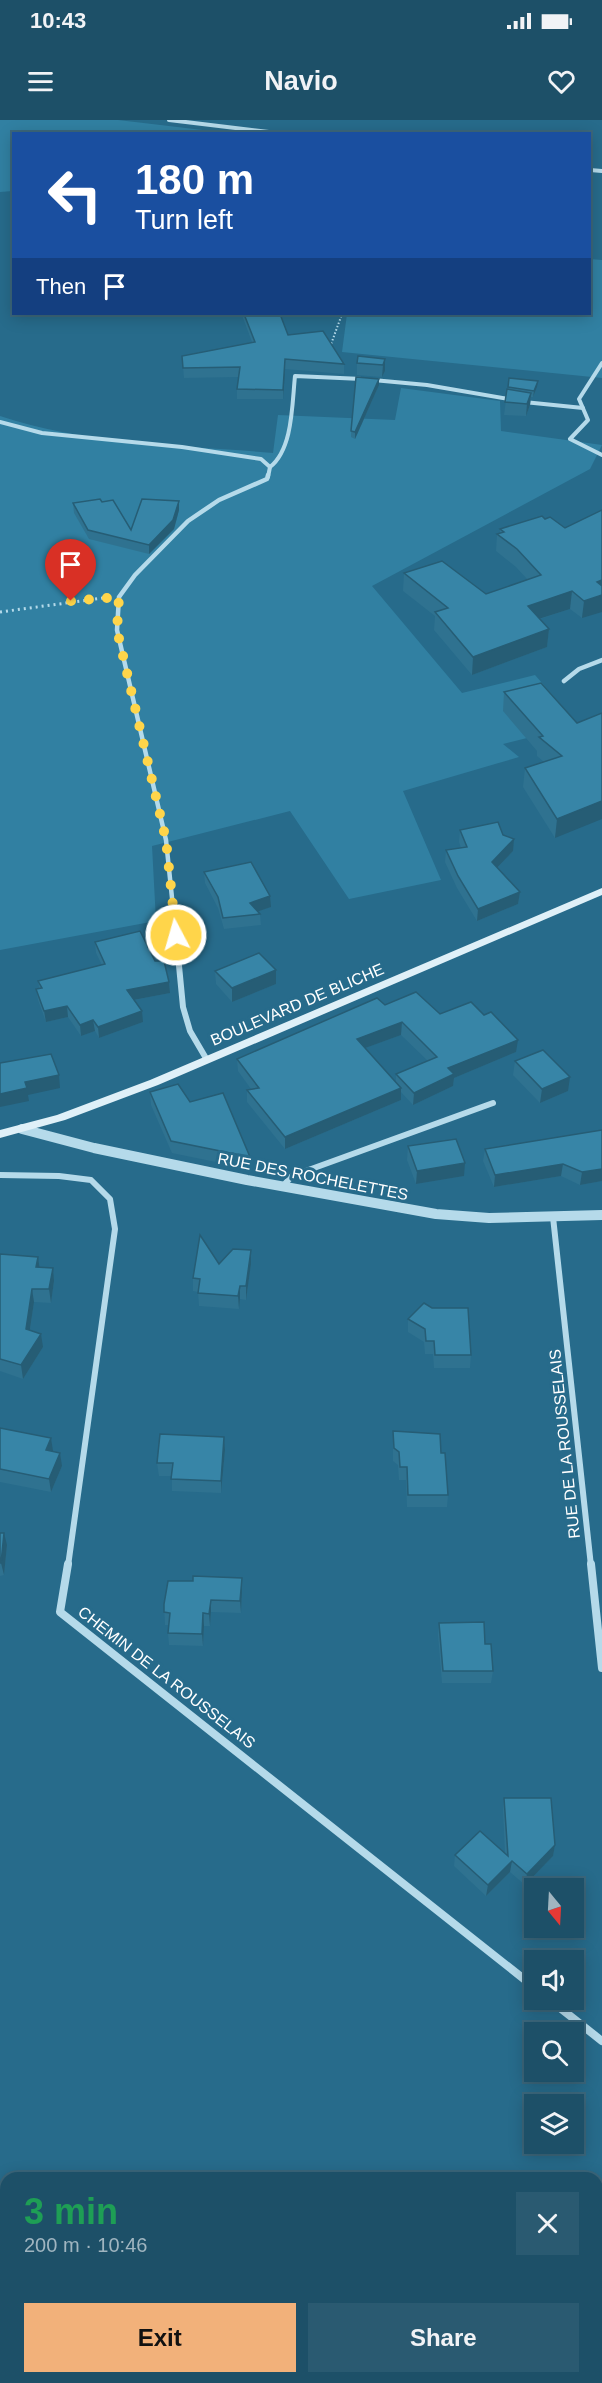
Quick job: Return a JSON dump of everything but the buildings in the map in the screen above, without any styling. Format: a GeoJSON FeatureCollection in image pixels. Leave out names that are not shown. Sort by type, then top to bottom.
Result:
{"type":"FeatureCollection","features":[{"type":"Feature","properties":{"kind":"main road","name":"BOULEVARD DE BLICHE"},"geometry":{"type":"LineString","coordinates":[[0,1134],[22,1129],[98,1103],[207,1060],[458,955],[602,891]]}},
{"type":"Feature","properties":{"kind":"street"},"geometry":{"type":"LineString","coordinates":[[169,120],[269,132]]}},
{"type":"Feature","properties":{"kind":"street"},"geometry":{"type":"LineString","coordinates":[[602,363],[579,399],[588,420],[570,439],[602,455]]}},
{"type":"Feature","properties":{"kind":"street"},"geometry":{"type":"LineString","coordinates":[[207,1060],[190,1031],[183,1006],[166,840],[117,630],[119,597],[135,575],[188,521],[219,500],[267,479],[270,467],[280,459],[289,425],[295,376],[427,385],[516,401],[583,408]]}},
{"type":"Feature","properties":{"kind":"street"},"geometry":{"type":"LineString","coordinates":[[0,422],[42,433],[182,447],[261,459],[270,467]]}},
{"type":"Feature","properties":{"kind":"street"},"geometry":{"type":"LineString","coordinates":[[564,681],[579,669],[602,660]]}},
{"type":"Feature","properties":{"kind":"street"},"geometry":{"type":"LineString","coordinates":[[282,1186],[292,1176],[493,1103]]}},
{"type":"Feature","properties":{"kind":"street","name":"RUE DES ROCHELETTES"},"geometry":{"type":"LineString","coordinates":[[22,1129],[94,1148],[436,1214],[489,1218],[602,1215]]}},
{"type":"Feature","properties":{"kind":"street","name":"CHEMIN DE LA ROUSSELAIS"},"geometry":{"type":"LineString","coordinates":[[0,1175],[59,1176],[91,1180],[110,1199],[115,1229],[78,1503],[60,1612],[524,1979]]}},
{"type":"Feature","properties":{"kind":"street","name":"RUE DE LA ROUSSELAIS"},"geometry":{"type":"LineString","coordinates":[[553,1217],[602,1668]]}},
{"type":"Feature","properties":{"kind":"street"},"geometry":{"type":"LineString","coordinates":[[563,2010],[602,2041]]}},
{"type":"Feature","properties":{"kind":"path"},"geometry":{"type":"LineString","coordinates":[[305,376],[328,352],[342,315]]}},
{"type":"Feature","properties":{"kind":"path"},"geometry":{"type":"LineString","coordinates":[[0,612],[48,604],[119,597]]}},
{"type":"Feature","properties":{"kind":"shaded area"},"geometry":{"type":"Polygon","coordinates":[[[0,120],[118,120],[220,132],[12,132],[12,191],[0,192],[0,120]]]}},
{"type":"Feature","properties":{"kind":"shaded area"},"geometry":{"type":"Polygon","coordinates":[[[591,259],[602,260],[602,378],[342,352],[347,315],[591,315],[591,259]]]}},
{"type":"Feature","properties":{"kind":"shaded area"},"geometry":{"type":"Polygon","coordinates":[[[401,388],[500,401],[501,431],[602,445],[590,469],[372,586],[462,693],[535,675],[579,725],[503,744],[519,757],[403,791],[441,880],[349,899],[290,811],[152,846],[156,921],[0,950],[0,416],[33,426],[100,438],[273,453],[278,415],[395,420],[401,388]]]}},
{"type":"Feature","properties":{"kind":"route"},"geometry":{"type":"LineString","coordinates":[[71,601],[119,597],[117,630],[166,840],[176,935]]}}]}
